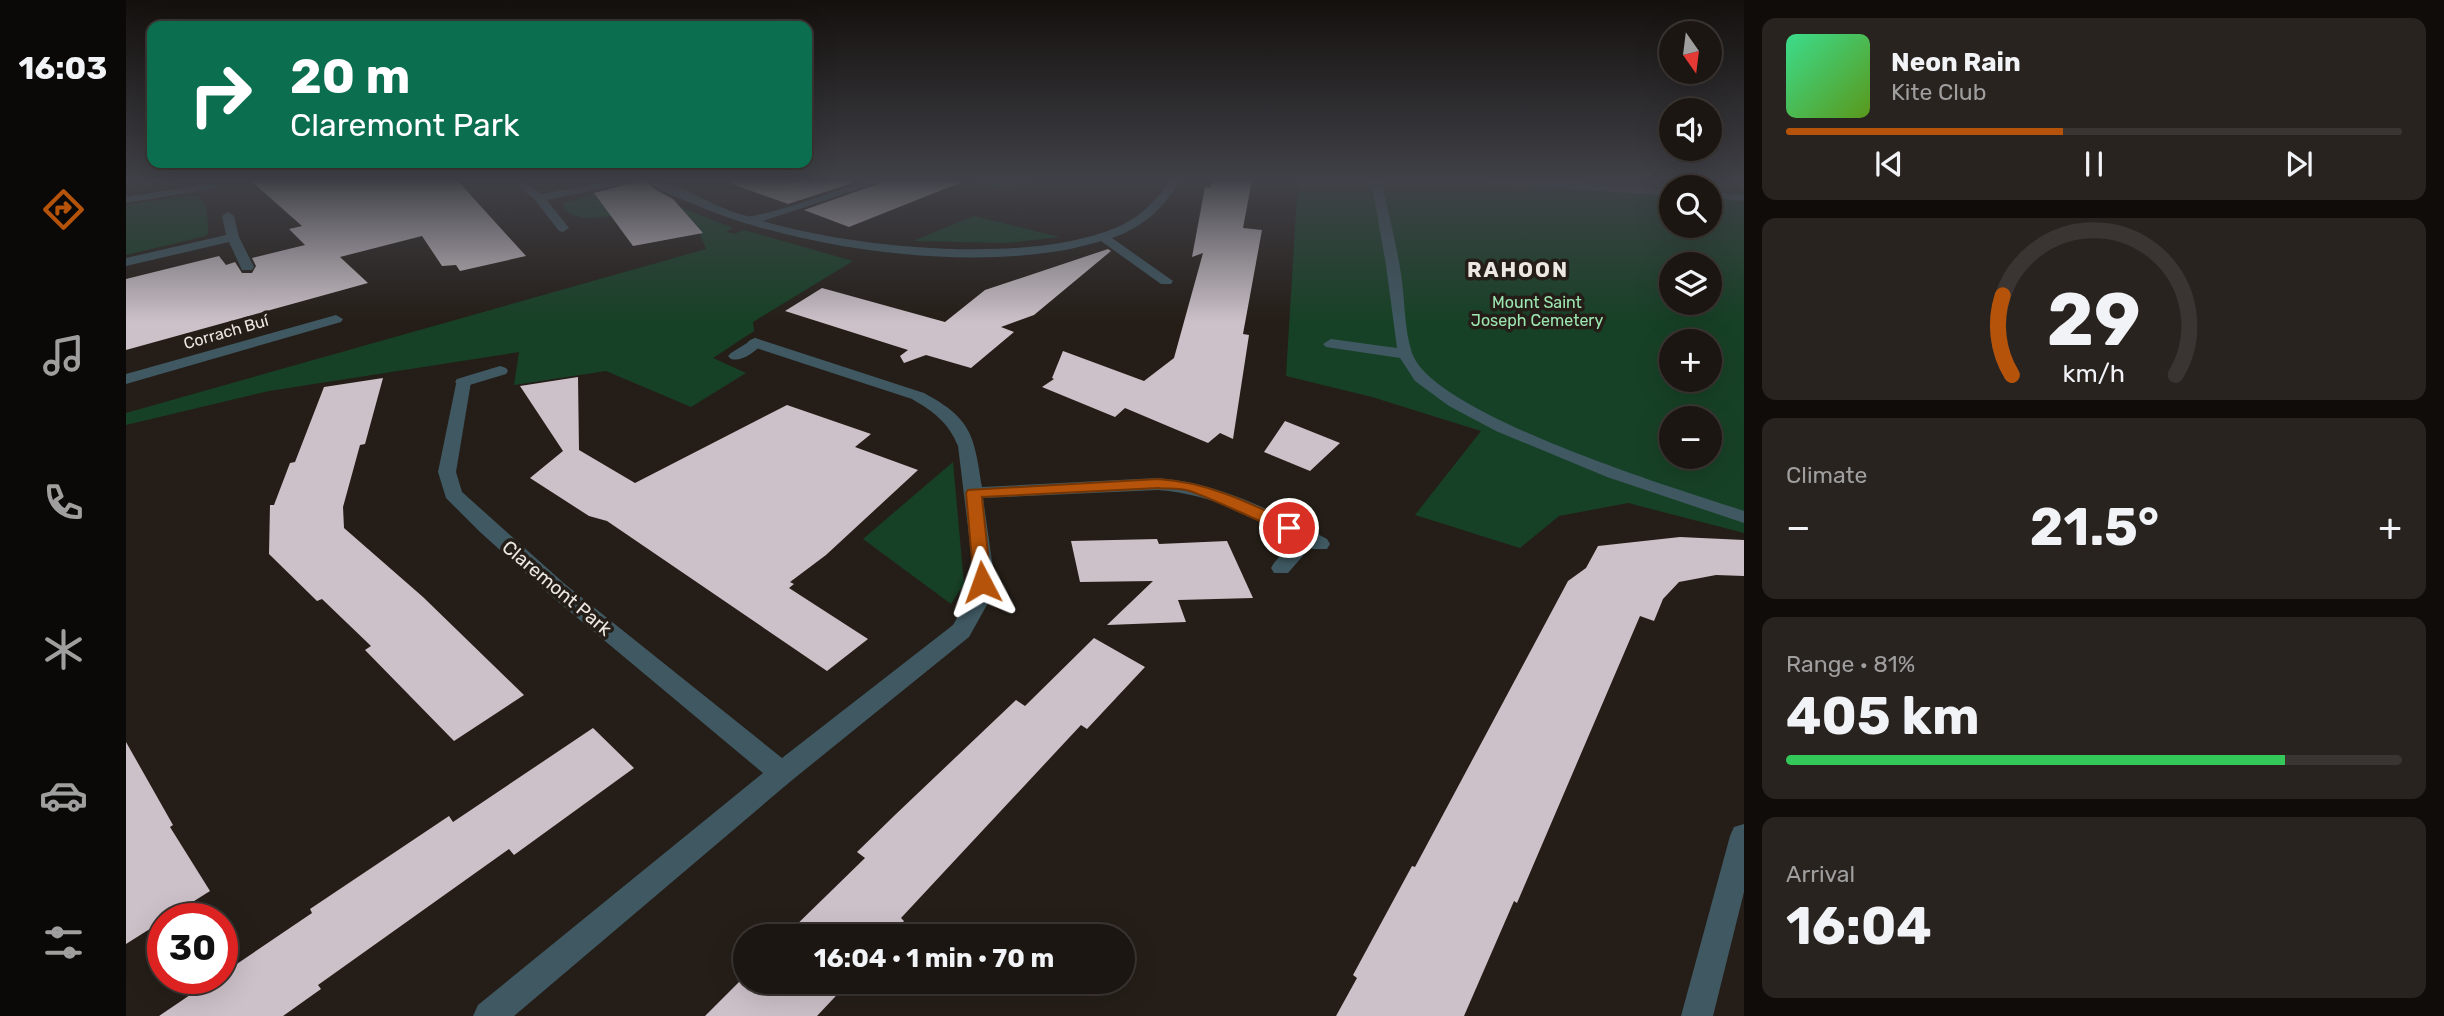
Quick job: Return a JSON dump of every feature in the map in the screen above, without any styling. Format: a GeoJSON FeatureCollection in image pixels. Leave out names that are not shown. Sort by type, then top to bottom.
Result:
{"type":"FeatureCollection","features":[{"type":"Feature","properties":{"kind":"street"},"geometry":{"type":"LineString","coordinates":[[231,227],[247,267]]}},
{"type":"Feature","properties":{"kind":"street"},"geometry":{"type":"LineString","coordinates":[[777,227],[828,240],[929,250],[1020,249],[1103,237],[1123,227]]}},
{"type":"Feature","properties":{"kind":"street"},"geometry":{"type":"LineString","coordinates":[[1386,227],[1407,365],[1424,382],[1490,420],[1654,490],[1744,517]]}},
{"type":"Feature","properties":{"kind":"street"},"geometry":{"type":"LineString","coordinates":[[126,262],[233,237]]}},
{"type":"Feature","properties":{"kind":"street"},"geometry":{"type":"LineString","coordinates":[[1103,237],[1166,281]]}},
{"type":"Feature","properties":{"kind":"street","name":"Corrach Buí"},"geometry":{"type":"LineString","coordinates":[[126,379],[335,319]]}},
{"type":"Feature","properties":{"kind":"street"},"geometry":{"type":"LineString","coordinates":[[1331,344],[1405,354]]}},
{"type":"Feature","properties":{"kind":"street"},"geometry":{"type":"LineString","coordinates":[[489,1016],[967,623],[982,594],[983,568],[974,493],[964,435],[954,420],[918,396],[745,350]]}},
{"type":"Feature","properties":{"kind":"street","name":"Claremont Park"},"geometry":{"type":"LineString","coordinates":[[500,371],[463,382],[447,472],[453,494],[486,528],[558,590],[782,774]]}},
{"type":"Feature","properties":{"kind":"street"},"geometry":{"type":"LineString","coordinates":[[974,493],[1186,485],[1236,502],[1313,541],[1281,568]]}},
{"type":"Feature","properties":{"kind":"street"},"geometry":{"type":"LineString","coordinates":[[1697,1016],[1744,836]]}},
{"type":"Feature","properties":{"kind":"green space"},"geometry":{"type":"Polygon","coordinates":[[[126,227],[208,227],[206,236],[126,255],[126,227]]]}},
{"type":"Feature","properties":{"kind":"green space"},"geometry":{"type":"Polygon","coordinates":[[[695,227],[732,227],[726,232],[734,234],[744,230],[853,261],[753,322],[754,331],[713,358],[746,373],[691,407],[606,371],[514,385],[519,352],[269,391],[126,425],[126,413],[706,249],[695,227]]]}},
{"type":"Feature","properties":{"kind":"green space"},"geometry":{"type":"Polygon","coordinates":[[[946,227],[1021,227],[1060,237],[1007,243],[913,241],[946,227]]]}},
{"type":"Feature","properties":{"kind":"green space","name":"Mount Saint Joseph Cemetery"},"geometry":{"type":"Polygon","coordinates":[[[1295,227],[1659,227],[1659,238],[1722,238],[1722,227],[1744,227],[1744,533],[1628,503],[1559,516],[1520,548],[1415,515],[1481,431],[1372,397],[1286,376],[1295,227]]]}},
{"type":"Feature","properties":{"kind":"green space"},"geometry":{"type":"Polygon","coordinates":[[[953,462],[964,584],[951,604],[863,539],[953,462]]]}},
{"type":"Feature","properties":{"kind":"building"},"geometry":{"type":"Polygon","coordinates":[[[500,227],[526,256],[460,271],[456,265],[442,266],[422,236],[340,257],[368,283],[126,350],[126,279],[219,256],[226,265],[235,262],[242,273],[252,273],[256,266],[252,258],[305,245],[289,229],[500,227]]]}},
{"type":"Feature","properties":{"kind":"building"},"geometry":{"type":"Polygon","coordinates":[[[619,227],[698,227],[703,233],[633,246],[619,227]]]}},
{"type":"Feature","properties":{"kind":"building"},"geometry":{"type":"Polygon","coordinates":[[[1197,227],[1262,230],[1243,334],[1249,335],[1233,439],[1220,433],[1208,443],[1125,408],[1115,417],[1042,387],[1054,379],[1052,378],[1063,351],[1144,381],[1174,358],[1203,253],[1192,257],[1197,227]]]}},
{"type":"Feature","properties":{"kind":"building"},"geometry":{"type":"Polygon","coordinates":[[[1108,249],[1111,251],[1034,315],[1001,327],[1014,332],[971,368],[926,355],[904,363],[900,356],[908,350],[785,311],[822,288],[945,322],[985,290],[1108,249]]]}},
{"type":"Feature","properties":{"kind":"building"},"geometry":{"type":"Polygon","coordinates":[[[578,377],[579,450],[635,483],[787,405],[871,434],[855,447],[918,470],[826,555],[790,582],[794,584],[789,588],[868,639],[827,671],[607,521],[589,516],[530,478],[563,451],[520,386],[578,377]]]}},
{"type":"Feature","properties":{"kind":"building"},"geometry":{"type":"Polygon","coordinates":[[[383,378],[365,444],[360,445],[343,507],[344,528],[423,597],[524,695],[454,741],[365,650],[371,646],[322,599],[317,601],[269,554],[270,505],[274,505],[290,463],[295,462],[324,387],[383,378]]]}},
{"type":"Feature","properties":{"kind":"building"},"geometry":{"type":"Polygon","coordinates":[[[1285,421],[1340,443],[1310,471],[1264,452],[1285,421]]]}},
{"type":"Feature","properties":{"kind":"building"},"geometry":{"type":"Polygon","coordinates":[[[1680,537],[1744,540],[1744,576],[1716,575],[1679,582],[1663,599],[1654,621],[1640,616],[1517,903],[1514,901],[1464,1016],[1336,1016],[1357,978],[1353,975],[1412,866],[1415,867],[1568,581],[1586,568],[1598,546],[1680,537]]]}},
{"type":"Feature","properties":{"kind":"building"},"geometry":{"type":"Polygon","coordinates":[[[1157,539],[1159,544],[1227,541],[1253,598],[1178,600],[1186,622],[1107,625],[1153,581],[1080,582],[1071,541],[1157,539]]]}},
{"type":"Feature","properties":{"kind":"building"},"geometry":{"type":"Polygon","coordinates":[[[1094,638],[1145,667],[1087,729],[1081,725],[901,918],[904,921],[901,924],[797,924],[865,858],[857,852],[896,814],[1016,700],[1025,706],[1094,638]]]}},
{"type":"Feature","properties":{"kind":"building"},"geometry":{"type":"Polygon","coordinates":[[[593,728],[634,768],[514,855],[509,849],[318,985],[321,989],[283,1016],[159,1016],[191,994],[238,994],[238,963],[312,913],[310,909],[449,816],[453,822],[593,728]]]}},
{"type":"Feature","properties":{"kind":"building"},"geometry":{"type":"Polygon","coordinates":[[[126,742],[173,825],[170,827],[210,891],[191,903],[147,903],[147,931],[126,944],[126,742]]]}},
{"type":"Feature","properties":{"kind":"building"},"geometry":{"type":"Polygon","coordinates":[[[733,988],[733,994],[838,994],[817,1016],[705,1016],[733,988]]]}},
{"type":"Feature","properties":{"kind":"district","name":"RAHOON"},"geometry":{"type":"Point","coordinates":[1518,269]}},
{"type":"Feature","properties":{"kind":"route"},"geometry":{"type":"LineString","coordinates":[[982,582],[983,568],[974,493],[1186,485],[1236,502],[1289,528]]}}]}
